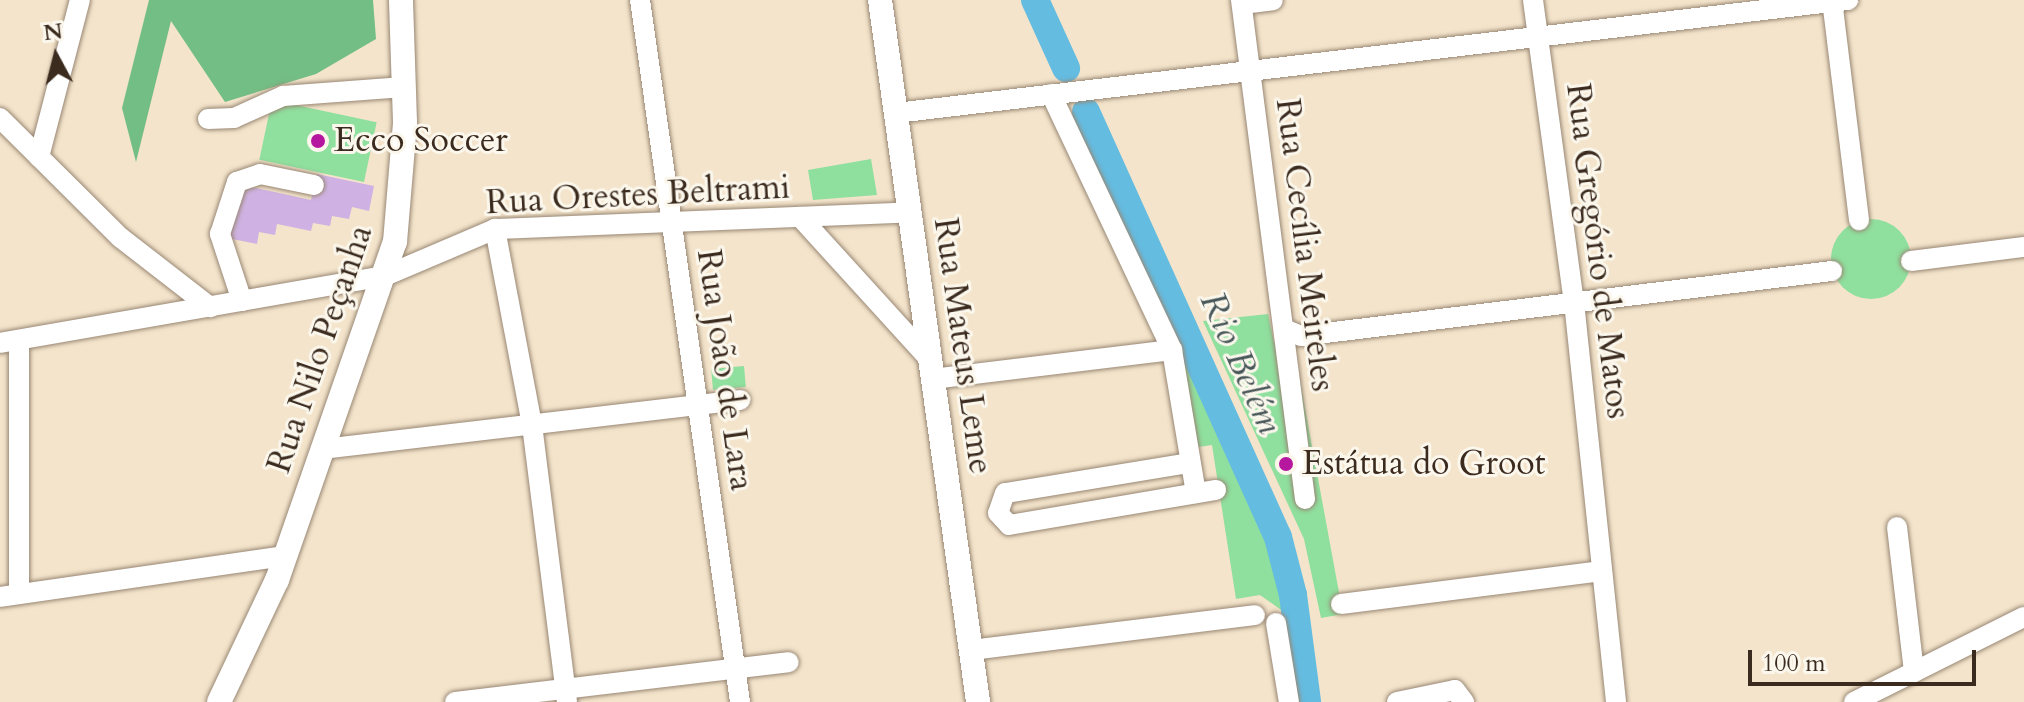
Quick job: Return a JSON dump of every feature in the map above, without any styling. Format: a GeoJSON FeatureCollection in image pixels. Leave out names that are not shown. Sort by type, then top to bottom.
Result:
{"type":"FeatureCollection","features":[{"type":"Feature","properties":{"kind":"main road","name":"Rua Nilo Peçanha"},"geometry":{"type":"LineString","coordinates":[[219,702],[286,556],[385,276],[402,196],[404,87],[401,0]]}},
{"type":"Feature","properties":{"kind":"main road","name":"Rua Mateus Leme"},"geometry":{"type":"LineString","coordinates":[[880,0],[978,702]]}},
{"type":"Feature","properties":{"kind":"street"},"geometry":{"type":"LineString","coordinates":[[39,157],[80,0]]}},
{"type":"Feature","properties":{"kind":"street","name":"Rua João de Lara"},"geometry":{"type":"LineString","coordinates":[[640,0],[740,702]]}},
{"type":"Feature","properties":{"kind":"street"},"geometry":{"type":"LineString","coordinates":[[1242,2],[1273,0]]}},
{"type":"Feature","properties":{"kind":"street","name":"Rua Gregório de Matos"},"geometry":{"type":"LineString","coordinates":[[1533,0],[1574,302],[1616,702]]}},
{"type":"Feature","properties":{"kind":"street"},"geometry":{"type":"LineString","coordinates":[[896,113],[1838,1],[1859,220]]}},
{"type":"Feature","properties":{"kind":"street","name":"Rua Cecília Meireles"},"geometry":{"type":"LineString","coordinates":[[1242,2],[1305,499]]}},
{"type":"Feature","properties":{"kind":"street"},"geometry":{"type":"LineString","coordinates":[[208,119],[234,118],[283,96],[404,87]]}},
{"type":"Feature","properties":{"kind":"street"},"geometry":{"type":"LineString","coordinates":[[1051,94],[1172,350],[1189,463],[1206,492],[1009,525],[998,513],[1005,493],[1189,463]]}},
{"type":"Feature","properties":{"kind":"street"},"geometry":{"type":"LineString","coordinates":[[0,118],[121,238],[210,307]]}},
{"type":"Feature","properties":{"kind":"street"},"geometry":{"type":"LineString","coordinates":[[242,301],[220,234],[237,182],[260,174],[314,185]]}},
{"type":"Feature","properties":{"kind":"street","name":"Rua Orestes Beltrami"},"geometry":{"type":"LineString","coordinates":[[9,342],[385,276],[495,229],[910,212]]}},
{"type":"Feature","properties":{"kind":"street"},"geometry":{"type":"LineString","coordinates":[[800,217],[932,370],[1172,350]]}},
{"type":"Feature","properties":{"kind":"street"},"geometry":{"type":"LineString","coordinates":[[495,229],[532,425],[566,695]]}},
{"type":"Feature","properties":{"kind":"street"},"geometry":{"type":"LineString","coordinates":[[1911,261],[2024,247]]}},
{"type":"Feature","properties":{"kind":"street"},"geometry":{"type":"LineString","coordinates":[[1284,329],[1301,336],[1832,271]]}},
{"type":"Feature","properties":{"kind":"street"},"geometry":{"type":"LineString","coordinates":[[9,342],[10,595],[286,556]]}},
{"type":"Feature","properties":{"kind":"street"},"geometry":{"type":"LineString","coordinates":[[323,449],[740,400]]}},
{"type":"Feature","properties":{"kind":"street"},"geometry":{"type":"LineString","coordinates":[[1897,527],[1914,672]]}},
{"type":"Feature","properties":{"kind":"street"},"geometry":{"type":"LineString","coordinates":[[1341,604],[1602,571]]}},
{"type":"Feature","properties":{"kind":"street"},"geometry":{"type":"LineString","coordinates":[[971,650],[1255,615]]}},
{"type":"Feature","properties":{"kind":"street"},"geometry":{"type":"LineString","coordinates":[[1854,702],[2024,617]]}},
{"type":"Feature","properties":{"kind":"street"},"geometry":{"type":"LineString","coordinates":[[1276,623],[1289,702]]}},
{"type":"Feature","properties":{"kind":"street"},"geometry":{"type":"LineString","coordinates":[[455,702],[566,695],[789,662]]}},
{"type":"Feature","properties":{"kind":"street"},"geometry":{"type":"LineString","coordinates":[[1397,702],[1455,690],[1464,702]]}},
{"type":"Feature","properties":{"kind":"green space"},"geometry":{"type":"Polygon","coordinates":[[[149,0],[373,0],[376,39],[316,74],[225,102],[171,21],[136,162],[122,108],[149,0]]]}},
{"type":"Feature","properties":{"kind":"green space","name":"Ecco Soccer"},"geometry":{"type":"Polygon","coordinates":[[[272,100],[377,122],[364,182],[259,160],[272,100]]]}},
{"type":"Feature","properties":{"kind":"green space"},"geometry":{"type":"Polygon","coordinates":[[[871,159],[877,195],[813,200],[808,170],[871,159]]]}},
{"type":"Feature","properties":{"kind":"green space"},"geometry":{"type":"Polygon","coordinates":[[[1871,219],[1886,222],[1899,231],[1908,244],[1911,259],[1908,274],[1899,287],[1886,296],[1871,299],[1856,296],[1843,287],[1834,274],[1831,259],[1834,244],[1843,231],[1856,222],[1871,219]]]}},
{"type":"Feature","properties":{"kind":"green space"},"geometry":{"type":"Polygon","coordinates":[[[1268,314],[1274,342],[1293,343],[1343,614],[1321,618],[1304,539],[1203,321],[1268,314]]]}},
{"type":"Feature","properties":{"kind":"green space"},"geometry":{"type":"Polygon","coordinates":[[[1180,341],[1258,516],[1291,617],[1260,595],[1236,599],[1212,445],[1198,447],[1180,341]]]}},
{"type":"Feature","properties":{"kind":"green space"},"geometry":{"type":"Polygon","coordinates":[[[744,366],[746,387],[713,390],[711,369],[744,366]]]}},
{"type":"Feature","properties":{"kind":"building"},"geometry":{"type":"Polygon","coordinates":[[[317,174],[374,186],[369,211],[352,207],[349,219],[332,216],[330,226],[313,223],[311,231],[277,224],[275,235],[259,232],[257,244],[227,238],[238,184],[311,200],[317,174]]]}},
{"type":"Feature","properties":{"kind":"waterway","name":"Rio Belém"},"geometry":{"type":"LineString","coordinates":[[1035,0],[1066,68]]}},
{"type":"Feature","properties":{"kind":"waterway","name":"Rio Belém"},"geometry":{"type":"LineString","coordinates":[[1086,112],[1278,537],[1293,595],[1307,702]]}},
{"type":"Feature","properties":{"kind":"place","name":"Ecco Soccer"},"geometry":{"type":"Point","coordinates":[318,141]}},
{"type":"Feature","properties":{"kind":"place","name":"Estátua do Groot"},"geometry":{"type":"Point","coordinates":[1286,464]}}]}
